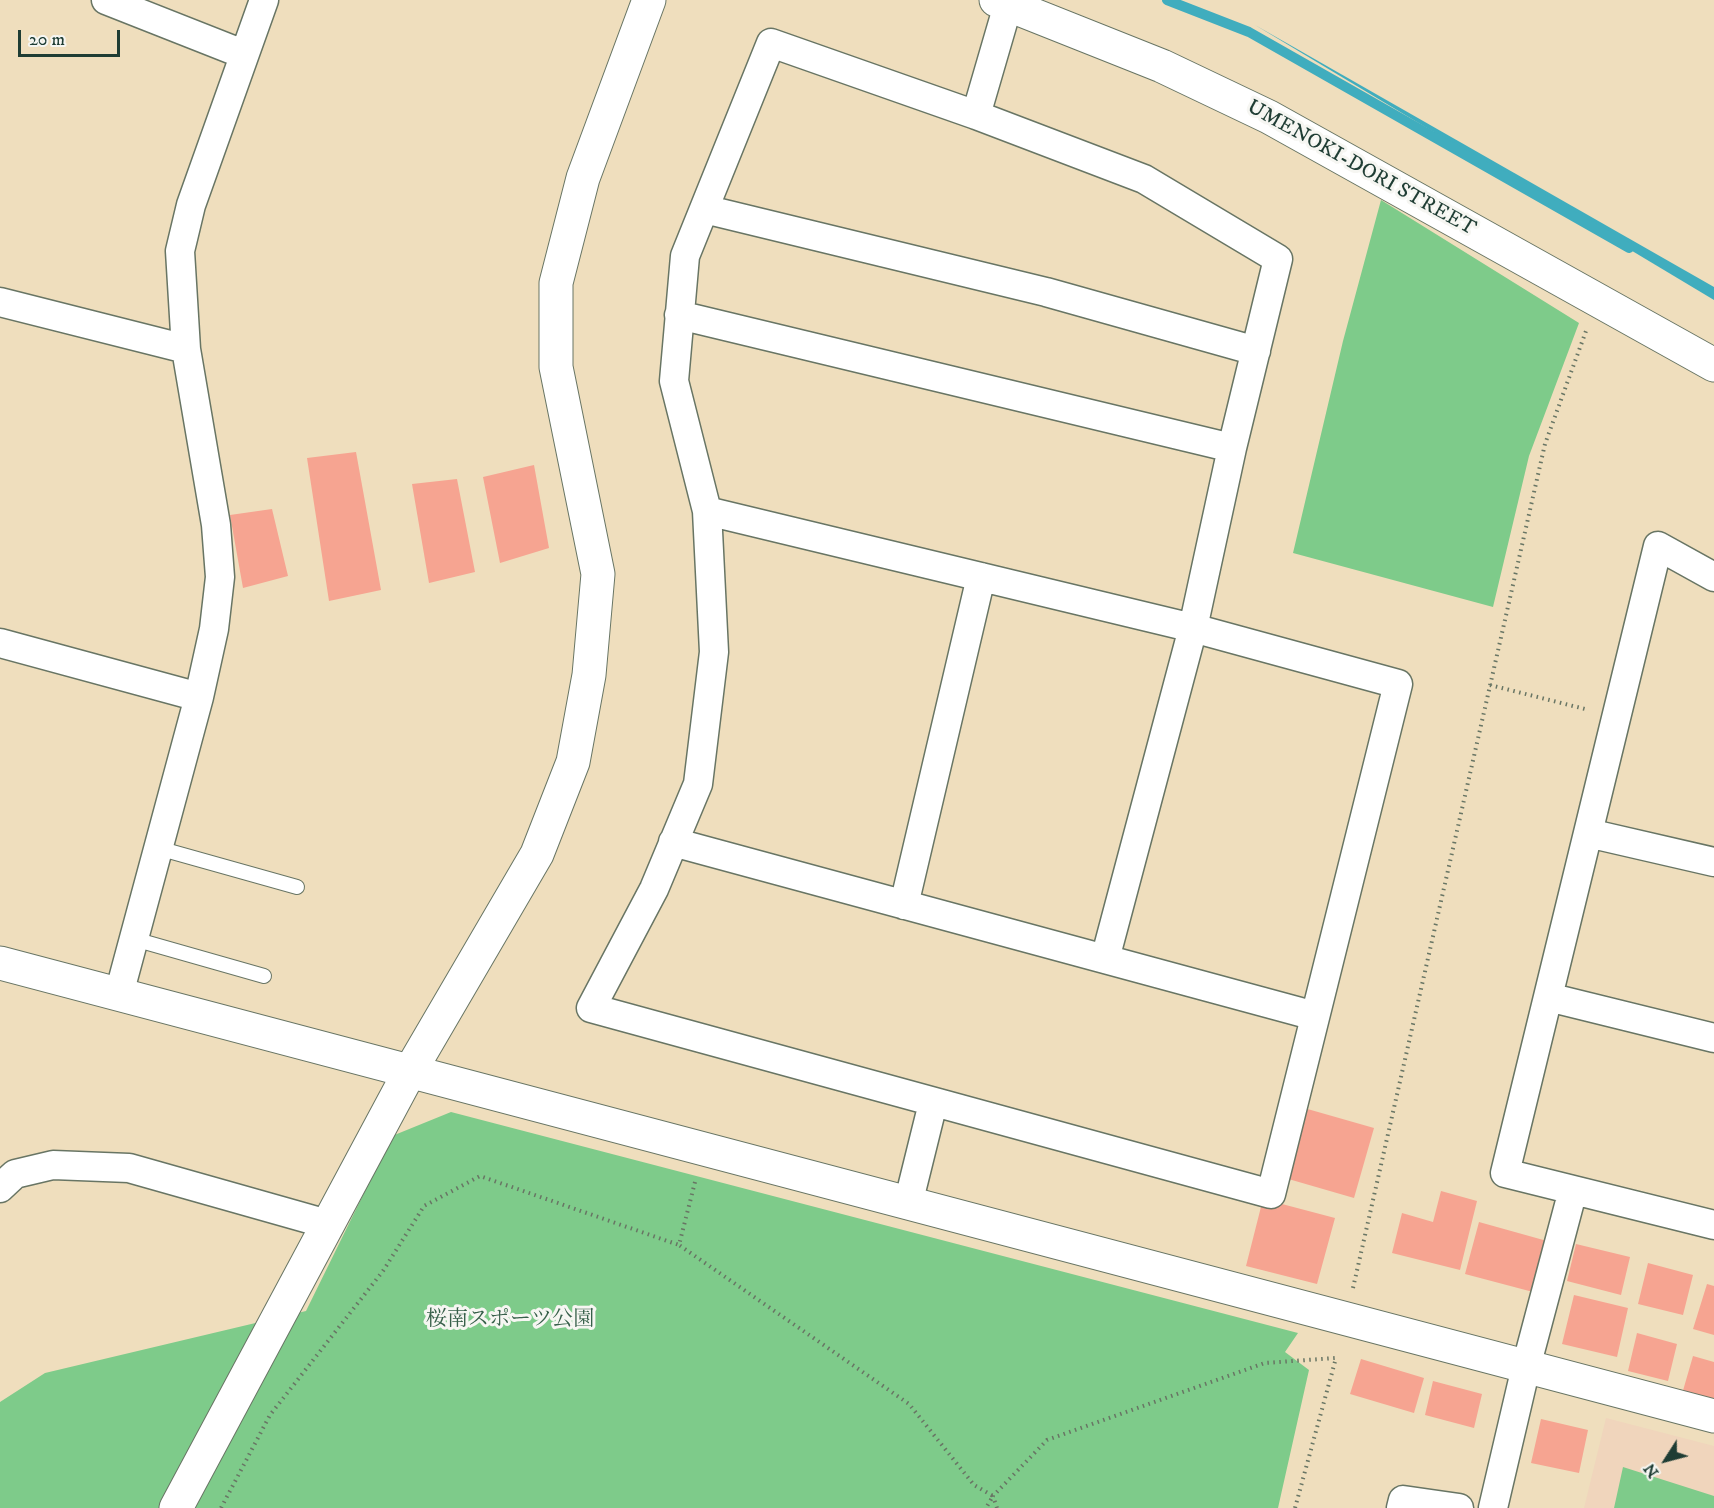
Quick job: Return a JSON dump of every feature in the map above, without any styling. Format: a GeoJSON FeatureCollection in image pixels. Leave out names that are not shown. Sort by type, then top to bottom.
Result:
{"type":"FeatureCollection","features":[{"type":"Feature","properties":{"kind":"street"},"geometry":{"type":"LineString","coordinates":[[106,0],[243,54]]}},
{"type":"Feature","properties":{"kind":"street"},"geometry":{"type":"LineString","coordinates":[[119,994],[199,697],[214,629],[220,577],[216,525],[186,349],[180,250],[191,205],[264,0]]}},
{"type":"Feature","properties":{"kind":"street"},"geometry":{"type":"LineString","coordinates":[[176,1508],[409,1073],[537,854],[573,762],[589,675],[598,574],[556,367],[556,284],[583,178],[650,0]]}},
{"type":"Feature","properties":{"kind":"street"},"geometry":{"type":"LineString","coordinates":[[976,115],[1002,3]]}},
{"type":"Feature","properties":{"kind":"street","name":"UMENOKI-DORI STREET"},"geometry":{"type":"LineString","coordinates":[[1002,3],[1162,66],[1269,117],[1714,365]]}},
{"type":"Feature","properties":{"kind":"street"},"geometry":{"type":"LineString","coordinates":[[707,511],[1193,628],[1398,684],[1271,1194],[591,1008],[654,889],[698,784],[714,652],[707,511],[674,381],[685,256],[771,43],[976,115],[1144,179],[1278,260],[1232,448],[1193,628],[1105,959]]}},
{"type":"Feature","properties":{"kind":"street"},"geometry":{"type":"LineString","coordinates":[[704,209],[1046,292],[1256,351]]}},
{"type":"Feature","properties":{"kind":"street"},"geometry":{"type":"LineString","coordinates":[[0,302],[186,349]]}},
{"type":"Feature","properties":{"kind":"street"},"geometry":{"type":"LineString","coordinates":[[680,315],[1232,448]]}},
{"type":"Feature","properties":{"kind":"street"},"geometry":{"type":"LineString","coordinates":[[1714,577],[1658,546],[1505,1173],[1714,1225]]}},
{"type":"Feature","properties":{"kind":"street"},"geometry":{"type":"LineString","coordinates":[[904,905],[981,577]]}},
{"type":"Feature","properties":{"kind":"street"},"geometry":{"type":"LineString","coordinates":[[0,643],[199,697]]}},
{"type":"Feature","properties":{"kind":"street"},"geometry":{"type":"LineString","coordinates":[[1588,833],[1714,862]]}},
{"type":"Feature","properties":{"kind":"street"},"geometry":{"type":"LineString","coordinates":[[674,842],[1315,1016]]}},
{"type":"Feature","properties":{"kind":"street"},"geometry":{"type":"LineString","coordinates":[[0,963],[409,1073],[1714,1416]]}},
{"type":"Feature","properties":{"kind":"street"},"geometry":{"type":"LineString","coordinates":[[1548,997],[1714,1038]]}},
{"type":"Feature","properties":{"kind":"street"},"geometry":{"type":"LineString","coordinates":[[908,1204],[933,1103]]}},
{"type":"Feature","properties":{"kind":"street"},"geometry":{"type":"LineString","coordinates":[[5,1175],[53,1165],[129,1168],[327,1224]]}},
{"type":"Feature","properties":{"kind":"street"},"geometry":{"type":"LineString","coordinates":[[1493,1508],[1573,1190]]}},
{"type":"Feature","properties":{"kind":"street"},"geometry":{"type":"LineString","coordinates":[[1401,1508],[1403,1500],[1459,1508]]}},
{"type":"Feature","properties":{"kind":"lane"},"geometry":{"type":"LineString","coordinates":[[158,848],[297,887]]}},
{"type":"Feature","properties":{"kind":"lane"},"geometry":{"type":"LineString","coordinates":[[134,939],[264,976]]}},
{"type":"Feature","properties":{"kind":"path"},"geometry":{"type":"LineString","coordinates":[[1353,1290],[1545,444],[1589,322]]}},
{"type":"Feature","properties":{"kind":"path"},"geometry":{"type":"LineString","coordinates":[[1490,685],[1617,716]]}},
{"type":"Feature","properties":{"kind":"path"},"geometry":{"type":"LineString","coordinates":[[221,1508],[270,1415],[383,1271],[424,1206],[480,1176],[679,1245],[909,1404],[974,1485],[993,1496],[997,1508]]}},
{"type":"Feature","properties":{"kind":"path"},"geometry":{"type":"LineString","coordinates":[[679,1245],[697,1178]]}},
{"type":"Feature","properties":{"kind":"path"},"geometry":{"type":"LineString","coordinates":[[1295,1508],[1338,1349]]}},
{"type":"Feature","properties":{"kind":"path"},"geometry":{"type":"LineString","coordinates":[[986,1508],[993,1496],[1047,1440],[1265,1363],[1335,1359]]}},
{"type":"Feature","properties":{"kind":"shaded area"},"geometry":{"type":"Polygon","coordinates":[[[1606,1418],[1714,1446],[1714,1508],[1584,1508],[1606,1418]]]}},
{"type":"Feature","properties":{"kind":"green space"},"geometry":{"type":"Polygon","coordinates":[[[1381,200],[1579,323],[1529,456],[1493,607],[1293,553],[1343,341],[1381,200]]]}},
{"type":"Feature","properties":{"kind":"green space","name":"桜南スポーツ公園"},"geometry":{"type":"Polygon","coordinates":[[[451,1112],[1298,1333],[1285,1352],[1309,1370],[1278,1508],[0,1508],[0,1402],[45,1373],[306,1311],[392,1136],[451,1112]]]}},
{"type":"Feature","properties":{"kind":"green space"},"geometry":{"type":"Polygon","coordinates":[[[1623,1467],[1714,1496],[1714,1508],[1614,1508],[1623,1467]]]}},
{"type":"Feature","properties":{"kind":"water"},"geometry":{"type":"Polygon","coordinates":[[[1255,25],[1714,287],[1714,300],[1255,25]]]}},
{"type":"Feature","properties":{"kind":"building"},"geometry":{"type":"Polygon","coordinates":[[[356,452],[381,590],[329,601],[307,458],[356,452]]]}},
{"type":"Feature","properties":{"kind":"building"},"geometry":{"type":"Polygon","coordinates":[[[534,465],[549,548],[500,563],[483,477],[534,465]]]}},
{"type":"Feature","properties":{"kind":"building"},"geometry":{"type":"Polygon","coordinates":[[[457,479],[475,572],[429,583],[412,484],[457,479]]]}},
{"type":"Feature","properties":{"kind":"building"},"geometry":{"type":"Polygon","coordinates":[[[272,509],[288,576],[243,588],[230,515],[272,509]]]}},
{"type":"Feature","properties":{"kind":"building"},"geometry":{"type":"Polygon","coordinates":[[[1304,1108],[1374,1128],[1354,1198],[1285,1178],[1304,1108]]]}},
{"type":"Feature","properties":{"kind":"building"},"geometry":{"type":"Polygon","coordinates":[[[1441,1191],[1477,1201],[1460,1270],[1392,1253],[1402,1213],[1433,1222],[1441,1191]]]}},
{"type":"Feature","properties":{"kind":"building"},"geometry":{"type":"Polygon","coordinates":[[[1263,1199],[1335,1218],[1317,1284],[1246,1266],[1263,1199]]]}},
{"type":"Feature","properties":{"kind":"building"},"geometry":{"type":"Polygon","coordinates":[[[1479,1222],[1547,1241],[1533,1292],[1465,1274],[1479,1222]]]}},
{"type":"Feature","properties":{"kind":"building"},"geometry":{"type":"Polygon","coordinates":[[[1576,1244],[1630,1257],[1621,1295],[1567,1281],[1576,1244]]]}},
{"type":"Feature","properties":{"kind":"building"},"geometry":{"type":"Polygon","coordinates":[[[1648,1263],[1693,1275],[1683,1315],[1638,1304],[1648,1263]]]}},
{"type":"Feature","properties":{"kind":"building"},"geometry":{"type":"Polygon","coordinates":[[[1707,1284],[1714,1286],[1714,1335],[1693,1329],[1707,1284]]]}},
{"type":"Feature","properties":{"kind":"building"},"geometry":{"type":"Polygon","coordinates":[[[1574,1295],[1628,1308],[1617,1357],[1562,1344],[1574,1295]]]}},
{"type":"Feature","properties":{"kind":"building"},"geometry":{"type":"Polygon","coordinates":[[[1637,1333],[1677,1344],[1668,1381],[1628,1371],[1637,1333]]]}},
{"type":"Feature","properties":{"kind":"building"},"geometry":{"type":"Polygon","coordinates":[[[1693,1356],[1714,1362],[1714,1404],[1682,1394],[1693,1356]]]}},
{"type":"Feature","properties":{"kind":"building"},"geometry":{"type":"Polygon","coordinates":[[[1361,1359],[1424,1378],[1414,1413],[1350,1394],[1361,1359]]]}},
{"type":"Feature","properties":{"kind":"building"},"geometry":{"type":"Polygon","coordinates":[[[1433,1381],[1482,1394],[1474,1428],[1425,1415],[1433,1381]]]}},
{"type":"Feature","properties":{"kind":"building"},"geometry":{"type":"Polygon","coordinates":[[[1541,1419],[1588,1430],[1579,1473],[1531,1463],[1541,1419]]]}},
{"type":"Feature","properties":{"kind":"waterway"},"geometry":{"type":"LineString","coordinates":[[1167,0],[1249,32],[1629,248]]}}]}
